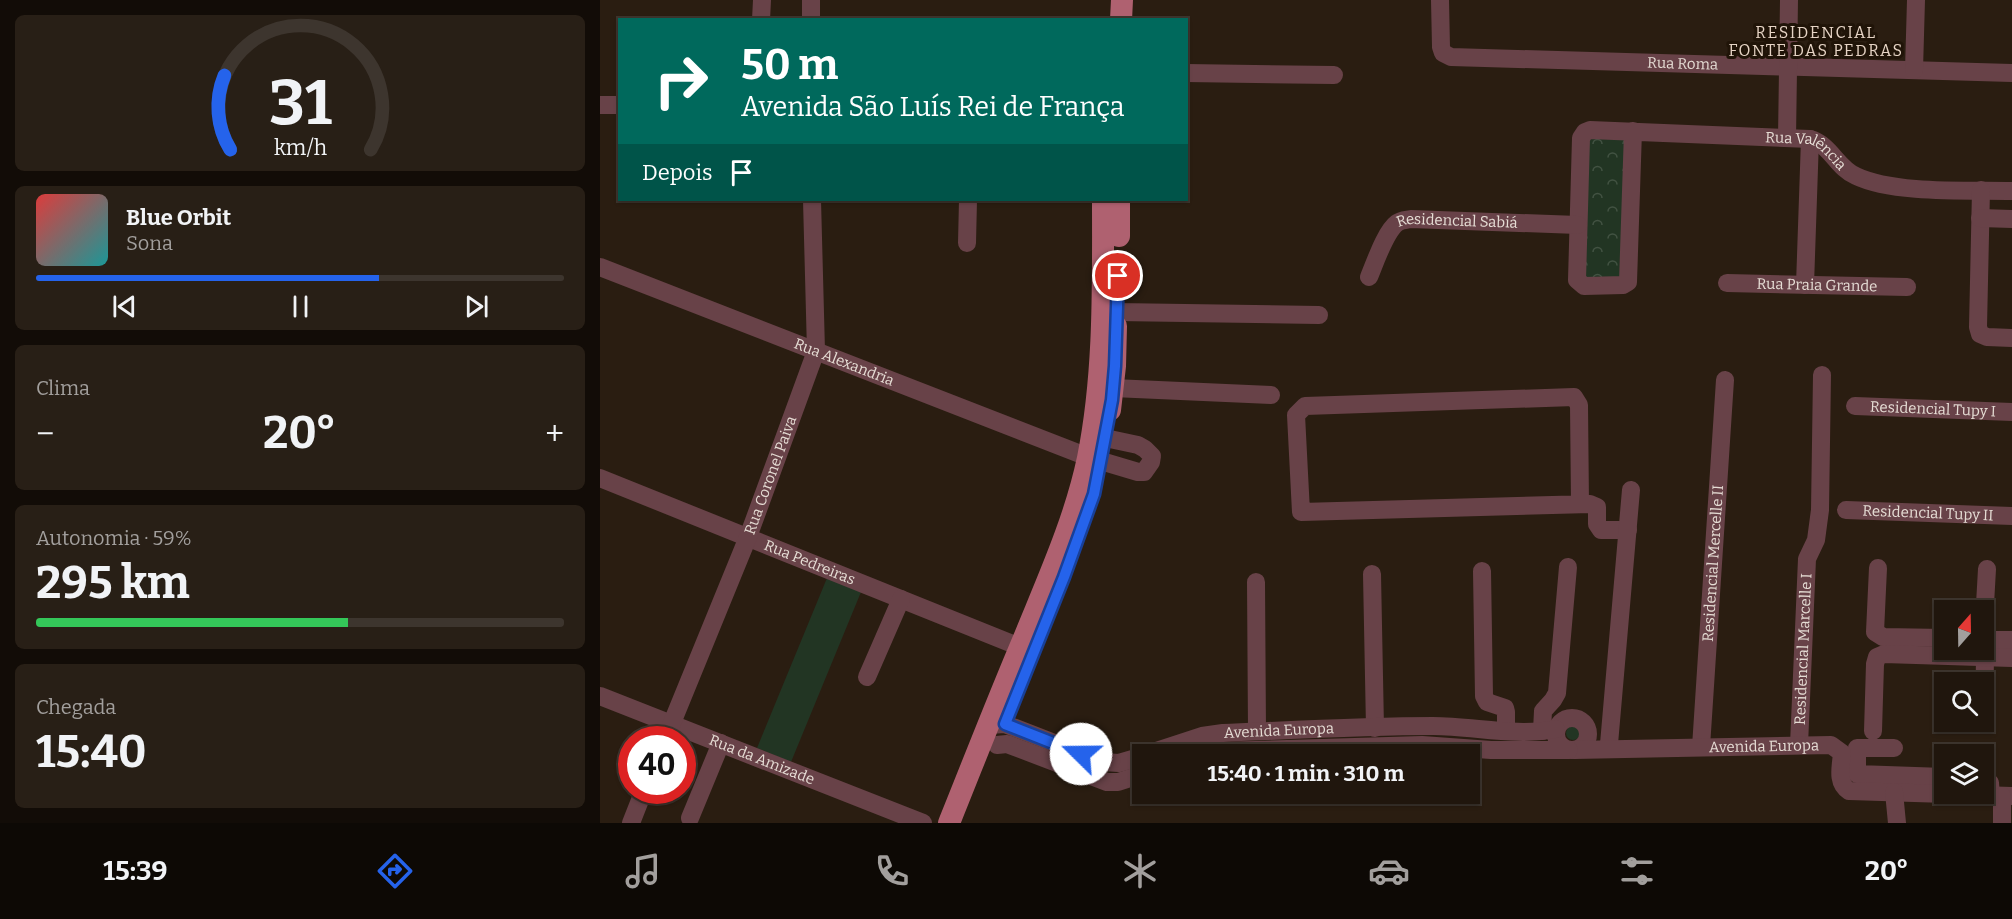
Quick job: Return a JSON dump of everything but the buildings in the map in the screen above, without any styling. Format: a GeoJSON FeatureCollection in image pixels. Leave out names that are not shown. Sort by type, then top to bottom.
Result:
{"type":"FeatureCollection","features":[{"type":"Feature","properties":{"kind":"main road"},"geometry":{"type":"LineString","coordinates":[[1106,0],[1106,18]]}},
{"type":"Feature","properties":{"kind":"main road"},"geometry":{"type":"LineString","coordinates":[[1121,18],[1122,0]]}},
{"type":"Feature","properties":{"kind":"main road"},"geometry":{"type":"LineString","coordinates":[[949,823],[997,731],[1070,563],[1094,494],[1103,201]]}},
{"type":"Feature","properties":{"kind":"main road"},"geometry":{"type":"LineString","coordinates":[[965,823],[997,731],[1020,647],[1080,490],[1105,438],[1113,388],[1119,201]]}},
{"type":"Feature","properties":{"kind":"street"},"geometry":{"type":"LineString","coordinates":[[761,18],[762,0]]}},
{"type":"Feature","properties":{"kind":"street"},"geometry":{"type":"LineString","coordinates":[[811,0],[811,18]]}},
{"type":"Feature","properties":{"kind":"street","name":"Rua Roma"},"geometry":{"type":"LineString","coordinates":[[1440,0],[1441,47],[1443,52],[1451,57],[2012,73]]}},
{"type":"Feature","properties":{"kind":"street"},"geometry":{"type":"LineString","coordinates":[[1787,138],[1790,0]]}},
{"type":"Feature","properties":{"kind":"street"},"geometry":{"type":"LineString","coordinates":[[1914,70],[1916,0]]}},
{"type":"Feature","properties":{"kind":"street"},"geometry":{"type":"LineString","coordinates":[[1188,73],[1334,75]]}},
{"type":"Feature","properties":{"kind":"street"},"geometry":{"type":"LineString","coordinates":[[600,105],[618,105]]}},
{"type":"Feature","properties":{"kind":"street","name":"Rua Valência"},"geometry":{"type":"LineString","coordinates":[[1578,225],[1581,138],[1585,132],[1594,130],[1810,139],[1824,146],[1843,168],[1863,180],[1896,187],[2012,191]]}},
{"type":"Feature","properties":{"kind":"street"},"geometry":{"type":"LineString","coordinates":[[1578,225],[1577,280],[1580,284],[1584,286],[1623,285],[1628,282],[1633,131]]}},
{"type":"Feature","properties":{"kind":"street"},"geometry":{"type":"LineString","coordinates":[[1805,285],[1810,139]]}},
{"type":"Feature","properties":{"kind":"street"},"geometry":{"type":"LineString","coordinates":[[1981,190],[1978,320],[1980,334],[1987,338],[2012,338]]}},
{"type":"Feature","properties":{"kind":"street","name":"Rua Coronel Paiva"},"geometry":{"type":"LineString","coordinates":[[670,726],[748,537],[816,351],[812,201]]}},
{"type":"Feature","properties":{"kind":"street"},"geometry":{"type":"LineString","coordinates":[[967,243],[968,201]]}},
{"type":"Feature","properties":{"kind":"street"},"geometry":{"type":"LineString","coordinates":[[1980,218],[2012,219]]}},
{"type":"Feature","properties":{"kind":"street","name":"Residencial Sabiá"},"geometry":{"type":"LineString","coordinates":[[1369,277],[1393,226],[1400,221],[1411,219],[1578,225]]}},
{"type":"Feature","properties":{"kind":"street","name":"Rua Alexandria"},"geometry":{"type":"LineString","coordinates":[[600,267],[1095,459],[1138,472],[1144,472],[1151,462],[1152,456],[1145,449],[1105,438]]}},
{"type":"Feature","properties":{"kind":"street","name":"Rua Praia Grande"},"geometry":{"type":"LineString","coordinates":[[1727,283],[1907,287]]}},
{"type":"Feature","properties":{"kind":"street"},"geometry":{"type":"LineString","coordinates":[[1116,312],[1319,315]]}},
{"type":"Feature","properties":{"kind":"street","name":"Residencial Marcelle I"},"geometry":{"type":"LineString","coordinates":[[1799,745],[1807,559],[1816,540],[1820,510],[1822,375]]}},
{"type":"Feature","properties":{"kind":"street","name":"Residencial Mercelle II"},"geometry":{"type":"LineString","coordinates":[[1701,747],[1725,380]]}},
{"type":"Feature","properties":{"kind":"street"},"geometry":{"type":"LineString","coordinates":[[1113,388],[1271,395]]}},
{"type":"Feature","properties":{"kind":"street"},"geometry":{"type":"LineString","coordinates":[[1613,747],[1610,716],[1628,530],[1631,499],[1589,506],[1301,512],[1296,415],[1305,406],[1574,397],[1579,405],[1589,506],[1601,530],[1628,530]]}},
{"type":"Feature","properties":{"kind":"street","name":"Residencial Tupy I"},"geometry":{"type":"LineString","coordinates":[[1855,406],[2012,412]]}},
{"type":"Feature","properties":{"kind":"street","name":"Rua Pedreiras"},"geometry":{"type":"LineString","coordinates":[[600,478],[748,537],[899,605],[1020,647]]}},
{"type":"Feature","properties":{"kind":"street","name":"Residencial Tupy II"},"geometry":{"type":"LineString","coordinates":[[1846,510],[2012,516]]}},
{"type":"Feature","properties":{"kind":"street"},"geometry":{"type":"LineString","coordinates":[[1568,567],[1557,693],[1543,711],[1549,730],[1556,735],[1560,744],[1571,750],[1584,745],[1586,729],[1610,716]]}},
{"type":"Feature","properties":{"kind":"street"},"geometry":{"type":"LineString","coordinates":[[1878,568],[1874,628],[1883,645]]}},
{"type":"Feature","properties":{"kind":"street"},"geometry":{"type":"LineString","coordinates":[[1986,600],[1987,569]]}},
{"type":"Feature","properties":{"kind":"street"},"geometry":{"type":"LineString","coordinates":[[1482,571],[1484,696],[1487,702],[1505,708],[1506,731]]}},
{"type":"Feature","properties":{"kind":"street"},"geometry":{"type":"LineString","coordinates":[[1372,574],[1375,728]]}},
{"type":"Feature","properties":{"kind":"street"},"geometry":{"type":"LineString","coordinates":[[1256,582],[1257,731]]}},
{"type":"Feature","properties":{"kind":"street"},"geometry":{"type":"LineString","coordinates":[[867,677],[899,605]]}},
{"type":"Feature","properties":{"kind":"street"},"geometry":{"type":"LineString","coordinates":[[1883,645],[1934,640]]}},
{"type":"Feature","properties":{"kind":"street"},"geometry":{"type":"LineString","coordinates":[[1994,645],[2012,640]]}},
{"type":"Feature","properties":{"kind":"street"},"geometry":{"type":"LineString","coordinates":[[1883,645],[1934,647]]}},
{"type":"Feature","properties":{"kind":"street"},"geometry":{"type":"LineString","coordinates":[[1873,731],[1875,661],[1883,645]]}},
{"type":"Feature","properties":{"kind":"street"},"geometry":{"type":"LineString","coordinates":[[1994,652],[2012,658]]}},
{"type":"Feature","properties":{"kind":"street","name":"Rua da Amizade"},"geometry":{"type":"LineString","coordinates":[[600,696],[657,726]]}},
{"type":"Feature","properties":{"kind":"street","name":"Avenida Europa"},"geometry":{"type":"LineString","coordinates":[[1180,744],[1212,734],[1257,731],[1441,726],[1506,731],[1549,730],[1563,720],[1574,717],[1586,729],[1613,747]]}},
{"type":"Feature","properties":{"kind":"street"},"geometry":{"type":"LineString","coordinates":[[997,731],[1103,762],[1119,763],[1132,759]]}},
{"type":"Feature","properties":{"kind":"street"},"geometry":{"type":"LineString","coordinates":[[997,731],[1007,744],[1107,782],[1118,782],[1132,778]]}},
{"type":"Feature","properties":{"kind":"street","name":"Rua da Amizade"},"geometry":{"type":"LineString","coordinates":[[696,742],[923,823]]}},
{"type":"Feature","properties":{"kind":"street","name":"Avenida Europa"},"geometry":{"type":"LineString","coordinates":[[1480,749],[1571,750],[1613,747],[1831,745],[1842,753],[1840,780],[1849,791],[2002,796]]}},
{"type":"Feature","properties":{"kind":"street"},"geometry":{"type":"LineString","coordinates":[[1894,748],[1857,748],[1857,774],[1934,777]]}},
{"type":"Feature","properties":{"kind":"street"},"geometry":{"type":"LineString","coordinates":[[690,818],[718,750]]}},
{"type":"Feature","properties":{"kind":"street"},"geometry":{"type":"LineString","coordinates":[[1894,792],[1897,823]]}},
{"type":"Feature","properties":{"kind":"street"},"geometry":{"type":"LineString","coordinates":[[2002,796],[2002,823]]}},
{"type":"Feature","properties":{"kind":"street"},"geometry":{"type":"LineString","coordinates":[[631,823],[638,804]]}},
{"type":"Feature","properties":{"kind":"green space"},"geometry":{"type":"Polygon","coordinates":[[[1627,137],[1624,277],[1584,278],[1589,138],[1627,137]]]}},
{"type":"Feature","properties":{"kind":"green space"},"geometry":{"type":"Polygon","coordinates":[[[827,578],[861,592],[791,762],[757,748],[827,578]]]}},
{"type":"Feature","properties":{"kind":"green space"},"geometry":{"type":"Polygon","coordinates":[[[1573,726],[1578,728],[1580,733],[1578,738],[1573,740],[1568,738],[1566,733],[1568,728],[1573,726]]]}},
{"type":"Feature","properties":{"kind":"district","name":"RESIDENCIAL FONTE DAS PEDRAS"},"geometry":{"type":"Point","coordinates":[1816,41]}},
{"type":"Feature","properties":{"kind":"route"},"geometry":{"type":"LineString","coordinates":[[1081,754],[1005,724],[1064,577],[1094,494],[1112,400],[1118,276]]}}]}
